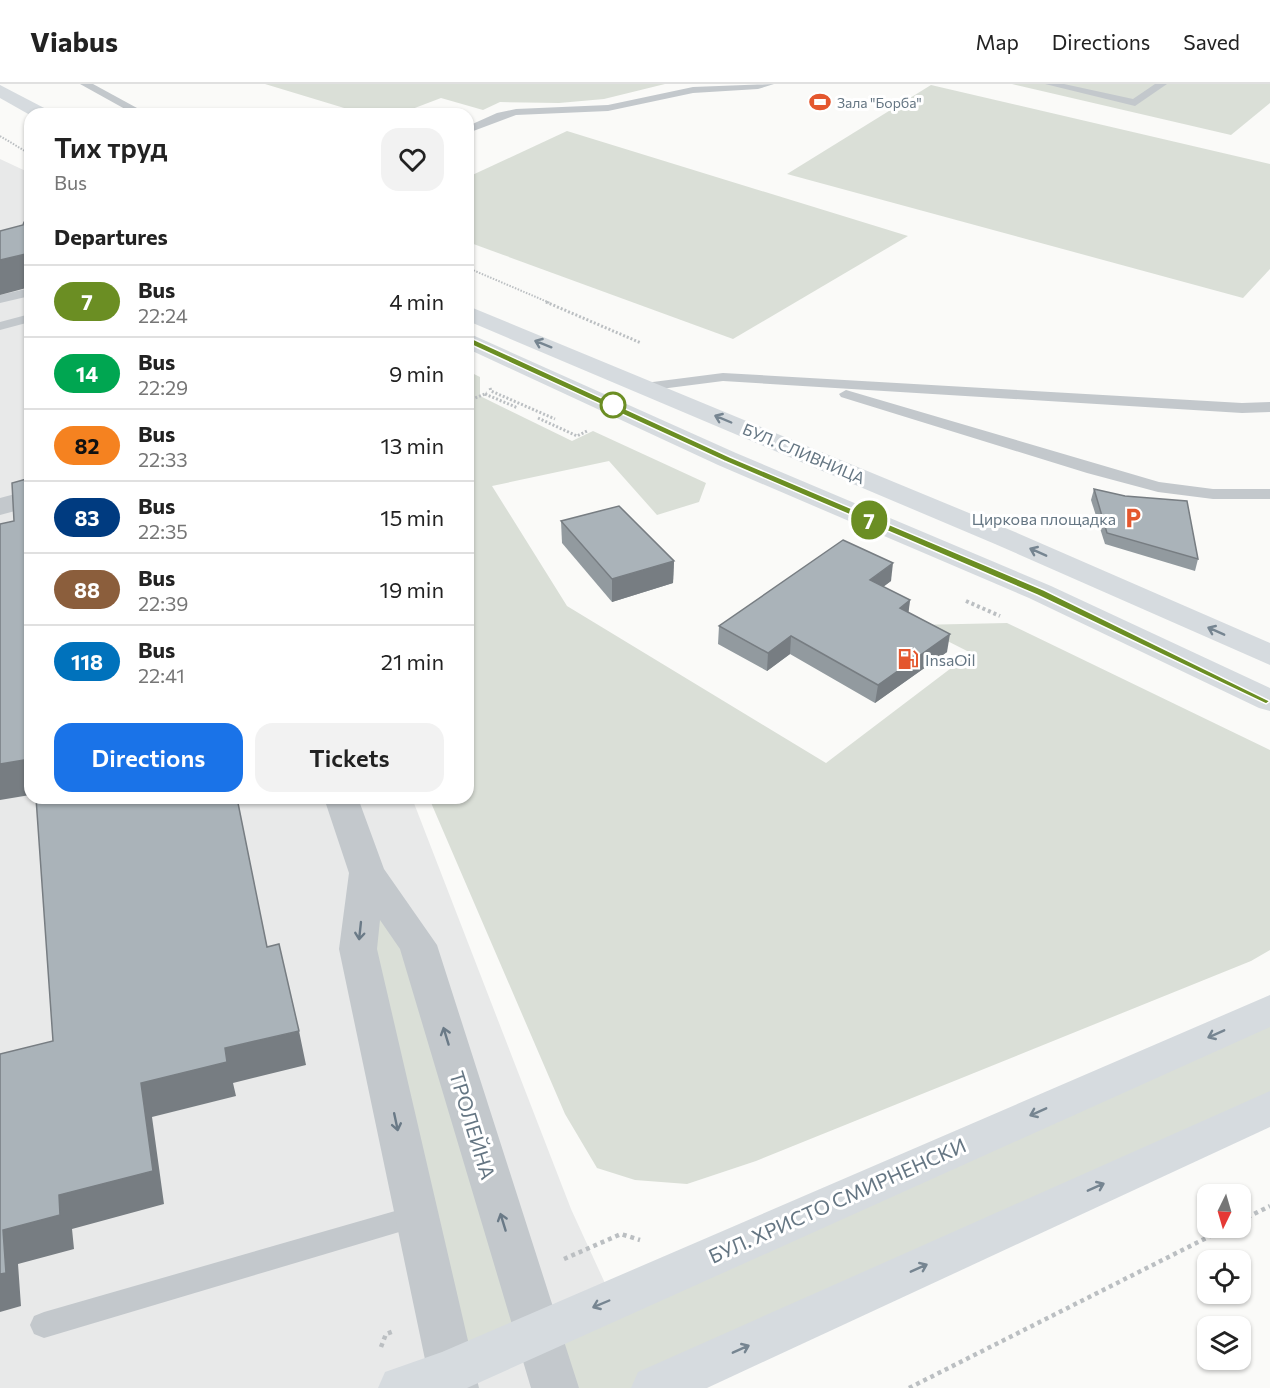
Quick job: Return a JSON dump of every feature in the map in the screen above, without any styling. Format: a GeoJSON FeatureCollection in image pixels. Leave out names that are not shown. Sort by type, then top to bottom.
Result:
{"type":"FeatureCollection","features":[{"type":"Feature","properties":{"kind":"main road"},"geometry":{"type":"LineString","coordinates":[[0,90],[31,108]]}},
{"type":"Feature","properties":{"kind":"main road","name":"БУЛ. СЛИВНИЦА"},"geometry":{"type":"LineString","coordinates":[[474,316],[1005,538],[1270,655]]}},
{"type":"Feature","properties":{"kind":"main road"},"geometry":{"type":"LineString","coordinates":[[474,343],[727,459],[1040,592],[1270,701]]}},
{"type":"Feature","properties":{"kind":"main road","name":"БУЛ. ХРИСТО СМИРНЕНСКИ"},"geometry":{"type":"LineString","coordinates":[[402,1388],[453,1380],[536,1332],[1270,1011]]}},
{"type":"Feature","properties":{"kind":"main road"},"geometry":{"type":"LineString","coordinates":[[655,1388],[1270,1108]]}},
{"type":"Feature","properties":{"kind":"street"},"geometry":{"type":"LineString","coordinates":[[0,507],[24,500]]}},
{"type":"Feature","properties":{"kind":"street","name":"ТРОЛЕЙНА"},"geometry":{"type":"LineString","coordinates":[[343,804],[367,873],[418,945],[555,1388]]}},
{"type":"Feature","properties":{"kind":"street","name":"ТРОЛЕЙНА"},"geometry":{"type":"LineString","coordinates":[[367,873],[358,949],[453,1380]]}},
{"type":"Feature","properties":{"kind":"lane"},"geometry":{"type":"LineString","coordinates":[[85,84],[131,108]]}},
{"type":"Feature","properties":{"kind":"lane"},"geometry":{"type":"LineString","coordinates":[[474,127],[505,112],[596,110],[683,92],[738,89],[769,84]]}},
{"type":"Feature","properties":{"kind":"lane"},"geometry":{"type":"LineString","coordinates":[[1050,84],[1135,103],[1162,84]]}},
{"type":"Feature","properties":{"kind":"lane"},"geometry":{"type":"LineString","coordinates":[[0,299],[24,293]]}},
{"type":"Feature","properties":{"kind":"lane"},"geometry":{"type":"LineString","coordinates":[[0,326],[24,320]]}},
{"type":"Feature","properties":{"kind":"lane"},"geometry":{"type":"LineString","coordinates":[[645,387],[723,377],[1242,408],[1270,407]]}},
{"type":"Feature","properties":{"kind":"lane"},"geometry":{"type":"LineString","coordinates":[[805,381],[1093,470],[1158,487],[1213,494],[1270,494]]}},
{"type":"Feature","properties":{"kind":"lane"},"geometry":{"type":"LineString","coordinates":[[44,1325],[416,1216]]}},
{"type":"Feature","properties":{"kind":"path"},"geometry":{"type":"LineString","coordinates":[[0,135],[24,150]]}},
{"type":"Feature","properties":{"kind":"path"},"geometry":{"type":"LineString","coordinates":[[474,271],[641,344]]}},
{"type":"Feature","properties":{"kind":"path"},"geometry":{"type":"LineString","coordinates":[[474,399],[491,391]]}},
{"type":"Feature","properties":{"kind":"path"},"geometry":{"type":"LineString","coordinates":[[485,394],[518,408]]}},
{"type":"Feature","properties":{"kind":"path"},"geometry":{"type":"LineString","coordinates":[[538,418],[577,436]]}},
{"type":"Feature","properties":{"kind":"path"},"geometry":{"type":"LineString","coordinates":[[1251,1216],[1270,1206]]}},
{"type":"Feature","properties":{"kind":"path"},"geometry":{"type":"LineString","coordinates":[[520,1278],[621,1234],[639,1238]]}},
{"type":"Feature","properties":{"kind":"path"},"geometry":{"type":"LineString","coordinates":[[909,1388],[1206,1238]]}},
{"type":"Feature","properties":{"kind":"shaded area"},"geometry":{"type":"Polygon","coordinates":[[[265,84],[665,84],[604,99],[559,103],[500,102],[483,110],[441,98],[415,108],[344,108],[265,84]]]}},
{"type":"Feature","properties":{"kind":"shaded area"},"geometry":{"type":"Polygon","coordinates":[[[1012,84],[1270,84],[1270,103],[1231,135],[1012,84]]]}},
{"type":"Feature","properties":{"kind":"shaded area"},"geometry":{"type":"Polygon","coordinates":[[[931,85],[1270,164],[1270,269],[1243,298],[787,174],[931,85]]]}},
{"type":"Feature","properties":{"kind":"shaded area"},"geometry":{"type":"Polygon","coordinates":[[[567,131],[908,236],[733,339],[474,244],[474,174],[567,131]]]}},
{"type":"Feature","properties":{"kind":"shaded area"},"geometry":{"type":"Polygon","coordinates":[[[0,159],[24,170],[24,804],[414,804],[571,1209],[653,1388],[0,1388],[0,159]]]}},
{"type":"Feature","properties":{"kind":"shaded area"},"geometry":{"type":"Polygon","coordinates":[[[474,374],[480,377],[480,396],[572,441],[593,431],[706,483],[699,502],[657,515],[609,461],[492,486],[567,606],[826,763],[971,653],[916,625],[1007,623],[1270,750],[1270,950],[1251,961],[756,1161],[687,1184],[635,1180],[597,1168],[565,1114],[432,804],[474,804],[474,374]]]}},
{"type":"Feature","properties":{"kind":"shaded area"},"geometry":{"type":"Polygon","coordinates":[[[375,885],[418,945],[536,1331],[1270,1010],[1270,1108],[655,1388],[555,1388],[536,1332],[450,1372],[358,949],[375,885]]]}},
{"type":"Feature","properties":{"kind":"building"},"geometry":{"type":"Polygon","coordinates":[[[24,222],[24,254],[0,260],[0,231],[23,225],[24,222]]]}},
{"type":"Feature","properties":{"kind":"building"},"geometry":{"type":"Polygon","coordinates":[[[24,480],[24,760],[0,764],[0,524],[14,521],[12,483],[24,480]]]}},
{"type":"Feature","properties":{"kind":"building"},"geometry":{"type":"Polygon","coordinates":[[[1094,489],[1125,496],[1187,501],[1198,559],[1107,533],[1094,489]]]}},
{"type":"Feature","properties":{"kind":"building"},"geometry":{"type":"Polygon","coordinates":[[[619,506],[674,561],[612,579],[561,521],[619,506]]]}},
{"type":"Feature","properties":{"kind":"building"},"geometry":{"type":"Polygon","coordinates":[[[843,540],[893,563],[870,580],[910,600],[900,608],[950,634],[878,685],[791,636],[768,653],[719,626],[843,540]]]}},
{"type":"Feature","properties":{"kind":"building"},"geometry":{"type":"Polygon","coordinates":[[[36,804],[238,804],[267,947],[279,944],[299,1031],[225,1048],[227,1062],[141,1083],[153,1171],[59,1195],[60,1215],[3,1230],[6,1273],[0,1274],[0,1054],[53,1041],[36,804]]]}},
{"type":"Feature","properties":{"kind":"bus line","name":"7"},"geometry":{"type":"LineString","coordinates":[[474,343],[727,459],[1040,592],[1270,701]]}},
{"type":"Feature","properties":{"kind":"place","name":"Зала \"Борба\""},"geometry":{"type":"Point","coordinates":[820,102]}},
{"type":"Feature","properties":{"kind":"place","name":"Циркова площадка"},"geometry":{"type":"Point","coordinates":[1133,518]}},
{"type":"Feature","properties":{"kind":"place","name":"InsaOil"},"geometry":{"type":"Point","coordinates":[908,659]}}]}
